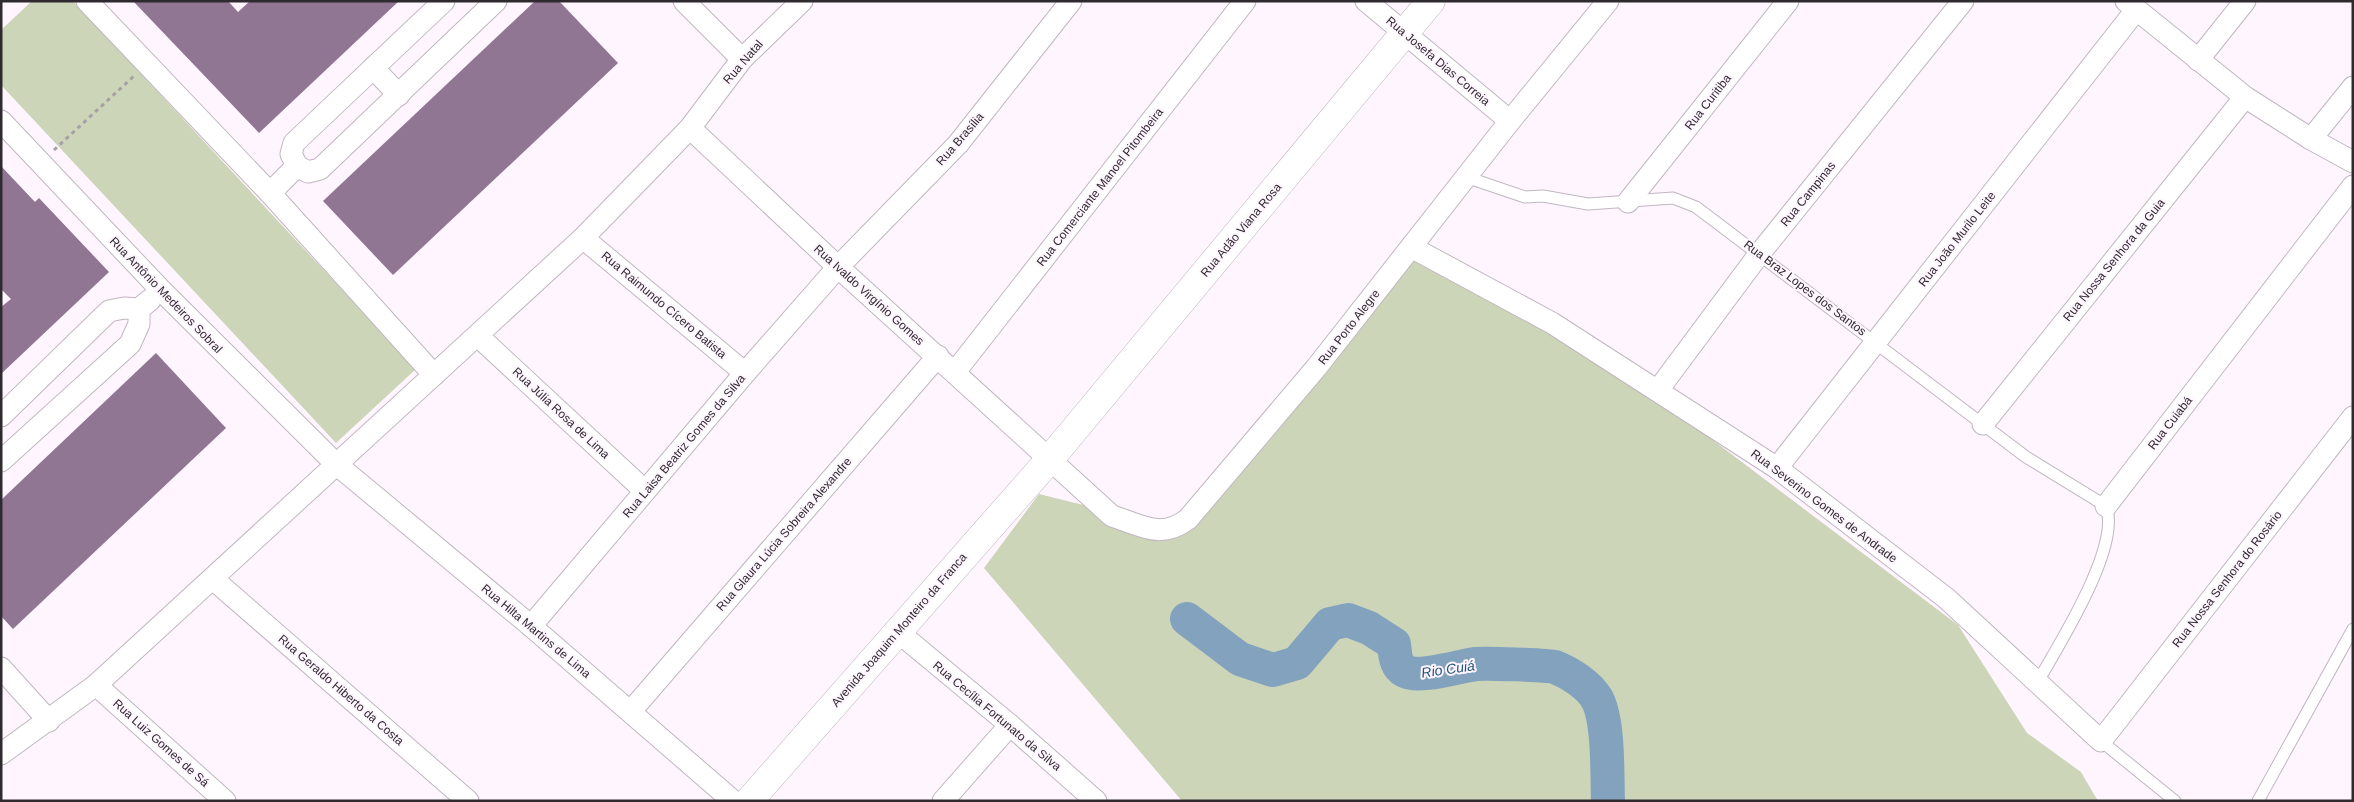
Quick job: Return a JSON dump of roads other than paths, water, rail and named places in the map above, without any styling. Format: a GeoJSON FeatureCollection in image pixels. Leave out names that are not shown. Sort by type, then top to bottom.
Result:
{"type":"FeatureCollection","features":[{"type":"Feature","properties":{"kind":"street"},"geometry":{"type":"LineString","coordinates":[[87,1],[270,193],[434,375]]}},
{"type":"Feature","properties":{"kind":"street"},"geometry":{"type":"LineString","coordinates":[[444,1],[294,143],[291,154],[297,166],[308,172],[320,169],[496,1]]}},
{"type":"Feature","properties":{"kind":"street"},"geometry":{"type":"LineString","coordinates":[[684,1],[742,59]]}},
{"type":"Feature","properties":{"kind":"street","name":"Rua Natal"},"geometry":{"type":"LineString","coordinates":[[1,754],[49,722],[96,686],[583,238],[690,128],[742,59],[802,1]]}},
{"type":"Feature","properties":{"kind":"street","name":"Rua Brasília"},"geometry":{"type":"LineString","coordinates":[[838,268],[958,144],[1071,1]]}},
{"type":"Feature","properties":{"kind":"street","name":"Rua Comerciante Manoel Pitombeira"},"geometry":{"type":"LineString","coordinates":[[955,372],[1245,1]]}},
{"type":"Feature","properties":{"kind":"street","name":"Rua Josefa Dias Correia"},"geometry":{"type":"LineString","coordinates":[[1366,1],[1510,121]]}},
{"type":"Feature","properties":{"kind":"street","name":"Rua Adão Viana Rosa"},"geometry":{"type":"LineString","coordinates":[[1050,459],[1431,1]]}},
{"type":"Feature","properties":{"kind":"street","name":"Rua Porto Alegre"},"geometry":{"type":"LineString","coordinates":[[1050,459],[1112,516],[1163,531],[1178,527],[1188,519],[1316,368],[1510,121],[1608,1]]}},
{"type":"Feature","properties":{"kind":"street","name":"Rua Curitiba"},"geometry":{"type":"LineString","coordinates":[[1628,202],[1788,1]]}},
{"type":"Feature","properties":{"kind":"street","name":"Rua Campinas"},"geometry":{"type":"LineString","coordinates":[[1658,390],[1760,254],[1963,1]]}},
{"type":"Feature","properties":{"kind":"street"},"geometry":{"type":"LineString","coordinates":[[2198,60],[2245,1]]}},
{"type":"Feature","properties":{"kind":"street"},"geometry":{"type":"LineString","coordinates":[[2131,6],[2245,97],[2311,139],[2353,162]]}},
{"type":"Feature","properties":{"kind":"street","name":"Rua João Murilo Leite"},"geometry":{"type":"LineString","coordinates":[[1777,468],[2131,6]]}},
{"type":"Feature","properties":{"kind":"street"},"geometry":{"type":"LineString","coordinates":[[373,68],[399,95]]}},
{"type":"Feature","properties":{"kind":"street"},"geometry":{"type":"LineString","coordinates":[[2311,139],[2353,87]]}},
{"type":"Feature","properties":{"kind":"street","name":"Rua Nossa Senhora da Guia"},"geometry":{"type":"LineString","coordinates":[[1983,424],[2245,97]]}},
{"type":"Feature","properties":{"kind":"street","name":"Rua Antônio Medeiros Sobral"},"geometry":{"type":"LineString","coordinates":[[1,121],[161,290],[336,464]]}},
{"type":"Feature","properties":{"kind":"street","name":"Rua Ivaldo Virgínio Gomes"},"geometry":{"type":"LineString","coordinates":[[690,128],[838,268],[938,356],[1050,459]]}},
{"type":"Feature","properties":{"kind":"street"},"geometry":{"type":"LineString","coordinates":[[270,193],[297,166]]}},
{"type":"Feature","properties":{"kind":"street","name":"Rua Cuiabá"},"geometry":{"type":"LineString","coordinates":[[2106,506],[2353,186]]}},
{"type":"Feature","properties":{"kind":"street","name":"Rua Raimundo Cícero Batista"},"geometry":{"type":"LineString","coordinates":[[583,238],[745,373]]}},
{"type":"Feature","properties":{"kind":"street","name":"Rua Severino Gomes de Andrade"},"geometry":{"type":"LineString","coordinates":[[1411,247],[1552,323],[1777,468],[1946,598],[2101,741]]}},
{"type":"Feature","properties":{"kind":"street","name":"Rua Laisa Beatriz Gomes da Silva"},"geometry":{"type":"LineString","coordinates":[[531,626],[745,373],[838,268]]}},
{"type":"Feature","properties":{"kind":"street"},"geometry":{"type":"LineString","coordinates":[[1,416],[109,311],[124,308],[139,309],[161,290]]}},
{"type":"Feature","properties":{"kind":"street"},"geometry":{"type":"LineString","coordinates":[[1,461],[130,344],[139,324],[139,309]]}},
{"type":"Feature","properties":{"kind":"street","name":"Rua Júlia Rosa de Lima"},"geometry":{"type":"LineString","coordinates":[[478,336],[645,491]]}},
{"type":"Feature","properties":{"kind":"street","name":"Rua Glaura Lúcia Sobreira Alexandre"},"geometry":{"type":"LineString","coordinates":[[631,711],[938,356]]}},
{"type":"Feature","properties":{"kind":"street","name":"Rua Nossa Senhora do Rosário"},"geometry":{"type":"LineString","coordinates":[[2101,741],[2353,417]]}},
{"type":"Feature","properties":{"kind":"street","name":"Avenida Joaquim Monteiro da Franca"},"geometry":{"type":"LineString","coordinates":[[749,801],[1050,459]]}},
{"type":"Feature","properties":{"kind":"street","name":"Rua Hilta Martins de Lima"},"geometry":{"type":"LineString","coordinates":[[336,464],[531,626],[733,801]]}},
{"type":"Feature","properties":{"kind":"street","name":"Rua Geraldo Hiberto da Costa"},"geometry":{"type":"LineString","coordinates":[[213,579],[468,801]]}},
{"type":"Feature","properties":{"kind":"street","name":"Rua Cecília Fortunato da Silva"},"geometry":{"type":"LineString","coordinates":[[898,632],[1010,725],[1096,801]]}},
{"type":"Feature","properties":{"kind":"street"},"geometry":{"type":"LineString","coordinates":[[1,668],[49,722]]}},
{"type":"Feature","properties":{"kind":"street","name":"Rua Luiz Gomes de Sá"},"geometry":{"type":"LineString","coordinates":[[96,686],[225,801]]}},
{"type":"Feature","properties":{"kind":"street"},"geometry":{"type":"LineString","coordinates":[[943,801],[1010,725]]}},
{"type":"Feature","properties":{"kind":"lane","name":"Rua Braz Lopes dos Santos"},"geometry":{"type":"LineString","coordinates":[[1466,177],[1525,196],[1543,196],[1588,204],[1628,202],[1660,197],[1673,198],[1696,207],[2026,457],[2106,506]]}},
{"type":"Feature","properties":{"kind":"lane"},"geometry":{"type":"LineString","coordinates":[[2037,683],[2093,579],[2108,535],[2109,517],[2106,506]]}},
{"type":"Feature","properties":{"kind":"lane"},"geometry":{"type":"LineString","coordinates":[[2260,796],[2353,629]]}},
{"type":"Feature","properties":{"kind":"lane","name":"Rua Severino Gomes de Andrade"},"geometry":{"type":"LineString","coordinates":[[2101,741],[2175,801]]}},
{"type":"Feature","properties":{"kind":"waterway","name":"Rio Cuiá"},"geometry":{"type":"LineString","coordinates":[[1187,619],[1240,659],[1273,670],[1297,663],[1330,624],[1348,620],[1369,628],[1394,644],[1399,666],[1411,673],[1429,673],[1476,664],[1516,664],[1555,667],[1584,684],[1594,694],[1601,709],[1607,749],[1608,801]]}}]}
